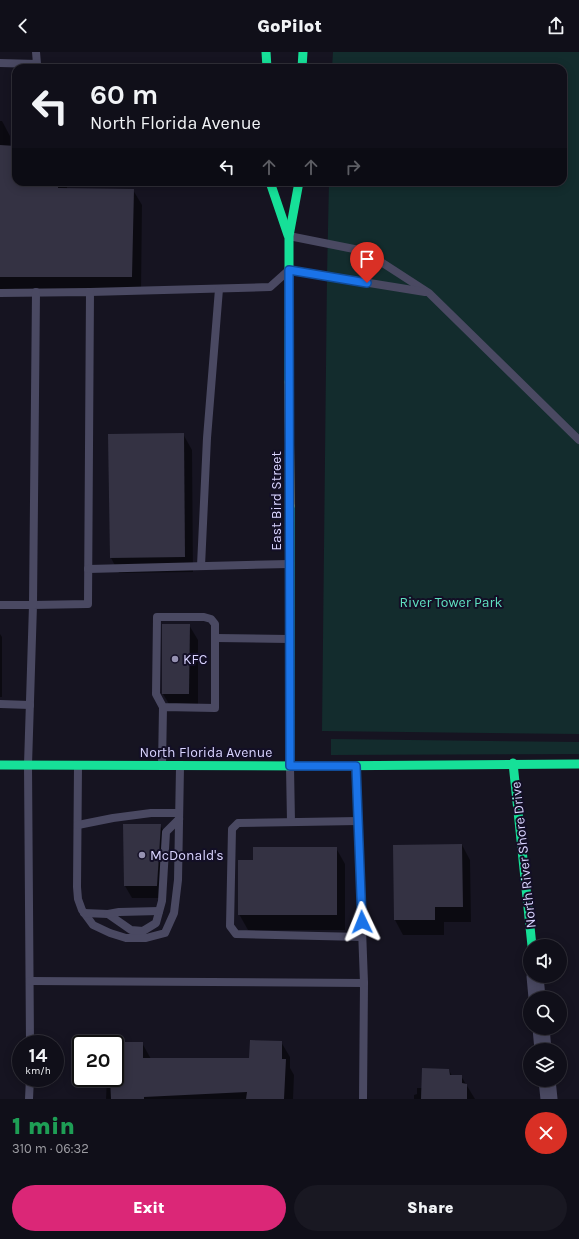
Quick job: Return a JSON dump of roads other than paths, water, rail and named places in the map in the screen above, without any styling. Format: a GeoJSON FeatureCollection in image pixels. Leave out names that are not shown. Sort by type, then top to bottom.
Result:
{"type":"FeatureCollection","features":[{"type":"Feature","properties":{"kind":"street"},"geometry":{"type":"LineString","coordinates":[[266,52],[267,64]]}},
{"type":"Feature","properties":{"kind":"street"},"geometry":{"type":"LineString","coordinates":[[302,64],[303,52]]}},
{"type":"Feature","properties":{"kind":"street","name":"East Bird Street"},"geometry":{"type":"LineString","coordinates":[[271,186],[289,236]]}},
{"type":"Feature","properties":{"kind":"street","name":"East Bird Street"},"geometry":{"type":"LineString","coordinates":[[290,766],[289,236],[298,186]]}},
{"type":"Feature","properties":{"kind":"street","name":"North Florida Avenue"},"geometry":{"type":"LineString","coordinates":[[0,765],[180,767],[513,763],[579,764]]}},
{"type":"Feature","properties":{"kind":"street","name":"North River Shore Drive"},"geometry":{"type":"LineString","coordinates":[[513,763],[531,939]]}},
{"type":"Feature","properties":{"kind":"street"},"geometry":{"type":"LineString","coordinates":[[548,1087],[549,1099]]}},
{"type":"Feature","properties":{"kind":"lane"},"geometry":{"type":"LineString","coordinates":[[36,52],[37,64]]}},
{"type":"Feature","properties":{"kind":"lane"},"geometry":{"type":"LineString","coordinates":[[0,63],[12,64]]}},
{"type":"Feature","properties":{"kind":"lane"},"geometry":{"type":"LineString","coordinates":[[289,236],[364,251],[429,293],[579,440]]}},
{"type":"Feature","properties":{"kind":"lane"},"geometry":{"type":"LineString","coordinates":[[0,293],[270,287],[289,270],[429,293]]}},
{"type":"Feature","properties":{"kind":"lane"},"geometry":{"type":"LineString","coordinates":[[201,566],[207,438],[219,289]]}},
{"type":"Feature","properties":{"kind":"lane"},"geometry":{"type":"LineString","coordinates":[[30,1035],[28,765],[32,605],[36,292]]}},
{"type":"Feature","properties":{"kind":"lane"},"geometry":{"type":"LineString","coordinates":[[0,605],[88,604],[90,292]]}},
{"type":"Feature","properties":{"kind":"lane"},"geometry":{"type":"LineString","coordinates":[[88,569],[290,564]]}},
{"type":"Feature","properties":{"kind":"lane"},"geometry":{"type":"LineString","coordinates":[[162,766],[163,707],[156,694],[156,617],[211,619],[215,624],[216,638],[215,708],[163,707]]}},
{"type":"Feature","properties":{"kind":"lane"},"geometry":{"type":"LineString","coordinates":[[216,638],[290,640]]}},
{"type":"Feature","properties":{"kind":"lane"},"geometry":{"type":"LineString","coordinates":[[0,704],[30,705]]}},
{"type":"Feature","properties":{"kind":"lane"},"geometry":{"type":"LineString","coordinates":[[78,766],[78,899],[84,913],[93,925],[110,933],[126,938],[146,938],[165,932],[174,913],[178,880],[180,767]]}},
{"type":"Feature","properties":{"kind":"lane"},"geometry":{"type":"LineString","coordinates":[[290,766],[291,822]]}},
{"type":"Feature","properties":{"kind":"lane"},"geometry":{"type":"LineString","coordinates":[[356,766],[364,983],[363,1099]]}},
{"type":"Feature","properties":{"kind":"lane"},"geometry":{"type":"LineString","coordinates":[[78,825],[113,818],[151,813],[179,816]]}},
{"type":"Feature","properties":{"kind":"lane"},"geometry":{"type":"LineString","coordinates":[[108,914],[131,930],[143,931],[156,923],[162,901],[166,832],[179,816]]}},
{"type":"Feature","properties":{"kind":"lane"},"geometry":{"type":"LineString","coordinates":[[358,821],[238,823],[232,829],[230,926],[236,934],[362,937]]}},
{"type":"Feature","properties":{"kind":"lane"},"geometry":{"type":"LineString","coordinates":[[84,913],[108,914],[119,912],[159,911]]}},
{"type":"Feature","properties":{"kind":"lane"},"geometry":{"type":"LineString","coordinates":[[30,981],[364,983]]}},
{"type":"Feature","properties":{"kind":"lane"},"geometry":{"type":"LineString","coordinates":[[30,1087],[30,1099]]}},
{"type":"Feature","properties":{"kind":"place","name":"KFC"},"geometry":{"type":"Point","coordinates":[175,659]}},
{"type":"Feature","properties":{"kind":"place","name":"McDonald's"},"geometry":{"type":"Point","coordinates":[142,855]}},
{"type":"Feature","properties":{"kind":"park label","name":"River Tower Park"},"geometry":{"type":"Point","coordinates":[451,602]}}]}
